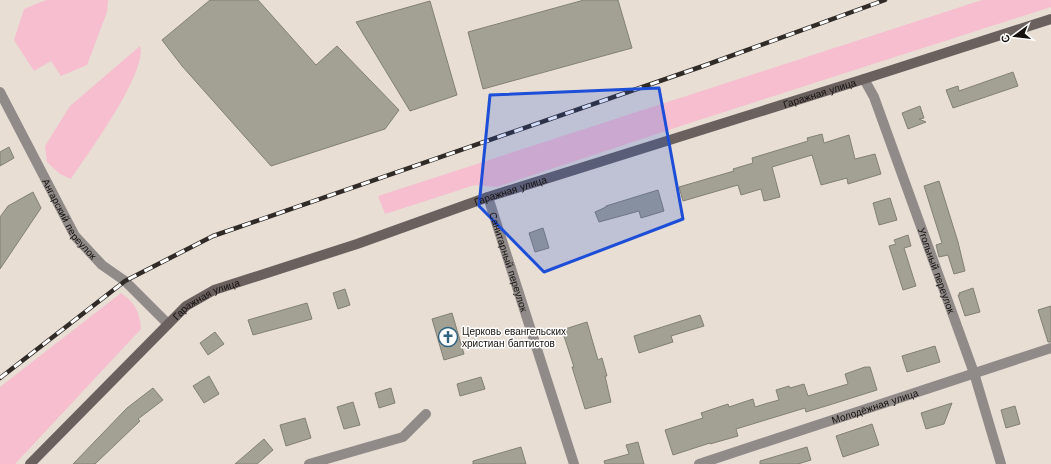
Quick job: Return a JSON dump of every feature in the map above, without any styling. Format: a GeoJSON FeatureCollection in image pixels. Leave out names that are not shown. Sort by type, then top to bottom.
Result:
{"type":"FeatureCollection","features":[{"type":"Feature","properties":{"kind":"street","name":"Гаражная улица"},"geometry":{"type":"LineString","coordinates":[[30,464],[186,306],[214,290],[357,244],[488,197],[1051,19]]}},
{"type":"Feature","properties":{"kind":"street","name":"Угольный переулок"},"geometry":{"type":"LineString","coordinates":[[864,79],[874,97],[974,373],[1001,464]]}},
{"type":"Feature","properties":{"kind":"street","name":"Ангарский переулок"},"geometry":{"type":"LineString","coordinates":[[0,92],[75,236],[102,265],[125,281],[168,324]]}},
{"type":"Feature","properties":{"kind":"street","name":"Санитарный переулок"},"geometry":{"type":"LineString","coordinates":[[488,197],[574,464]]}},
{"type":"Feature","properties":{"kind":"street","name":"Молодёжная улица"},"geometry":{"type":"LineString","coordinates":[[699,464],[1051,348]]}},
{"type":"Feature","properties":{"kind":"street"},"geometry":{"type":"LineString","coordinates":[[309,464],[403,437],[426,414]]}},
{"type":"Feature","properties":{"kind":"highlighted area"},"geometry":{"type":"Polygon","coordinates":[[[659,88],[683,219],[544,272],[479,206],[490,95],[659,88]]]}},
{"type":"Feature","properties":{"kind":"shaded area"},"geometry":{"type":"Polygon","coordinates":[[[46,0],[108,0],[107,12],[87,65],[61,76],[51,61],[34,71],[14,40],[24,9],[46,0]]]}},
{"type":"Feature","properties":{"kind":"shaded area"},"geometry":{"type":"Polygon","coordinates":[[[982,0],[1051,0],[1051,7],[699,120],[497,187],[475,185],[385,214],[378,196],[982,0]]]}},
{"type":"Feature","properties":{"kind":"shaded area"},"geometry":{"type":"Polygon","coordinates":[[[140,46],[140,58],[135,74],[126,93],[102,133],[71,179],[60,174],[47,162],[45,146],[70,106],[140,46]]]}},
{"type":"Feature","properties":{"kind":"shaded area"},"geometry":{"type":"Polygon","coordinates":[[[121,293],[136,308],[141,329],[15,464],[0,464],[0,387],[121,293]]]}},
{"type":"Feature","properties":{"kind":"building"},"geometry":{"type":"Polygon","coordinates":[[[210,0],[258,0],[316,65],[337,46],[399,110],[385,129],[271,166],[182,66],[162,40],[210,0]]]}},
{"type":"Feature","properties":{"kind":"building"},"geometry":{"type":"Polygon","coordinates":[[[584,0],[618,0],[632,48],[483,89],[468,32],[584,0]]]}},
{"type":"Feature","properties":{"kind":"building"},"geometry":{"type":"Polygon","coordinates":[[[430,1],[457,95],[410,111],[356,22],[430,1]]]}},
{"type":"Feature","properties":{"kind":"building"},"geometry":{"type":"Polygon","coordinates":[[[1013,72],[1018,86],[953,108],[946,90],[958,86],[959,91],[1013,72]]]}},
{"type":"Feature","properties":{"kind":"building"},"geometry":{"type":"Polygon","coordinates":[[[920,106],[924,118],[919,119],[926,122],[908,129],[902,113],[920,106]]]}},
{"type":"Feature","properties":{"kind":"building"},"geometry":{"type":"Polygon","coordinates":[[[822,134],[824,143],[849,135],[855,159],[875,154],[881,174],[848,184],[847,178],[821,185],[812,155],[772,167],[780,197],[764,201],[761,189],[741,195],[738,185],[683,201],[679,187],[734,171],[733,169],[753,163],[752,158],[808,141],[807,138],[822,134]]]}},
{"type":"Feature","properties":{"kind":"building"},"geometry":{"type":"Polygon","coordinates":[[[9,147],[14,158],[0,166],[0,152],[9,147]]]}},
{"type":"Feature","properties":{"kind":"building"},"geometry":{"type":"Polygon","coordinates":[[[939,181],[958,242],[965,271],[954,274],[948,255],[939,257],[936,245],[942,243],[924,186],[939,181]]]}},
{"type":"Feature","properties":{"kind":"building"},"geometry":{"type":"Polygon","coordinates":[[[658,190],[664,211],[641,218],[639,211],[599,222],[595,212],[606,206],[658,190]]]}},
{"type":"Feature","properties":{"kind":"building"},"geometry":{"type":"Polygon","coordinates":[[[33,192],[41,208],[0,269],[0,217],[8,206],[33,192]]]}},
{"type":"Feature","properties":{"kind":"building"},"geometry":{"type":"Polygon","coordinates":[[[890,198],[897,220],[879,225],[873,203],[890,198]]]}},
{"type":"Feature","properties":{"kind":"building"},"geometry":{"type":"Polygon","coordinates":[[[543,228],[549,248],[535,252],[529,233],[543,228]]]}},
{"type":"Feature","properties":{"kind":"building"},"geometry":{"type":"Polygon","coordinates":[[[908,235],[911,246],[904,248],[916,286],[903,290],[889,246],[896,244],[894,240],[908,235]]]}},
{"type":"Feature","properties":{"kind":"building"},"geometry":{"type":"Polygon","coordinates":[[[973,288],[980,312],[965,316],[958,295],[960,295],[959,293],[973,288]]]}},
{"type":"Feature","properties":{"kind":"building"},"geometry":{"type":"Polygon","coordinates":[[[345,289],[350,305],[338,309],[333,293],[345,289]]]}},
{"type":"Feature","properties":{"kind":"building"},"geometry":{"type":"Polygon","coordinates":[[[307,303],[312,319],[253,335],[248,320],[307,303]]]}},
{"type":"Feature","properties":{"kind":"building"},"geometry":{"type":"Polygon","coordinates":[[[1051,306],[1051,342],[1048,342],[1038,310],[1051,306]]]}},
{"type":"Feature","properties":{"kind":"building","name":"Церковь евангельских христиан баптистов"},"geometry":{"type":"Polygon","coordinates":[[[452,313],[464,354],[444,360],[432,319],[452,313]]]}},
{"type":"Feature","properties":{"kind":"building"},"geometry":{"type":"Polygon","coordinates":[[[700,315],[704,326],[671,336],[673,342],[639,353],[634,336],[700,315]]]}},
{"type":"Feature","properties":{"kind":"building"},"geometry":{"type":"Polygon","coordinates":[[[587,322],[598,360],[602,358],[607,376],[605,376],[611,402],[585,409],[562,330],[587,322]]]}},
{"type":"Feature","properties":{"kind":"building"},"geometry":{"type":"Polygon","coordinates":[[[215,332],[224,344],[208,355],[200,343],[215,332]]]}},
{"type":"Feature","properties":{"kind":"building"},"geometry":{"type":"Polygon","coordinates":[[[935,346],[940,362],[907,372],[902,356],[935,346]]]}},
{"type":"Feature","properties":{"kind":"building"},"geometry":{"type":"Polygon","coordinates":[[[865,367],[870,367],[877,390],[806,412],[805,408],[736,429],[738,436],[673,455],[665,430],[703,418],[701,413],[728,404],[729,407],[753,399],[755,407],[779,400],[776,390],[789,386],[790,388],[804,384],[808,396],[848,384],[845,374],[865,367]]]}},
{"type":"Feature","properties":{"kind":"building"},"geometry":{"type":"Polygon","coordinates":[[[209,376],[219,394],[204,403],[193,386],[209,376]]]}},
{"type":"Feature","properties":{"kind":"building"},"geometry":{"type":"Polygon","coordinates":[[[481,377],[485,389],[460,396],[457,384],[481,377]]]}},
{"type":"Feature","properties":{"kind":"building"},"geometry":{"type":"Polygon","coordinates":[[[153,388],[163,400],[138,419],[140,421],[95,464],[73,464],[127,408],[153,388]]]}},
{"type":"Feature","properties":{"kind":"building"},"geometry":{"type":"Polygon","coordinates":[[[391,388],[395,403],[379,408],[375,393],[391,388]]]}},
{"type":"Feature","properties":{"kind":"building"},"geometry":{"type":"Polygon","coordinates":[[[353,402],[360,425],[344,429],[337,407],[353,402]]]}},
{"type":"Feature","properties":{"kind":"building"},"geometry":{"type":"Polygon","coordinates":[[[952,403],[944,424],[926,429],[921,413],[952,403]]]}},
{"type":"Feature","properties":{"kind":"building"},"geometry":{"type":"Polygon","coordinates":[[[1015,406],[1020,424],[1006,428],[1001,410],[1015,406]]]}},
{"type":"Feature","properties":{"kind":"building"},"geometry":{"type":"Polygon","coordinates":[[[305,418],[311,438],[286,446],[280,425],[305,418]]]}},
{"type":"Feature","properties":{"kind":"building"},"geometry":{"type":"Polygon","coordinates":[[[872,424],[879,445],[843,457],[836,436],[872,424]]]}},
{"type":"Feature","properties":{"kind":"building"},"geometry":{"type":"Polygon","coordinates":[[[264,439],[273,450],[257,464],[235,464],[264,439]]]}},
{"type":"Feature","properties":{"kind":"building"},"geometry":{"type":"Polygon","coordinates":[[[638,442],[644,464],[605,464],[604,461],[629,454],[626,445],[638,442]]]}},
{"type":"Feature","properties":{"kind":"building"},"geometry":{"type":"Polygon","coordinates":[[[521,447],[526,464],[473,464],[473,461],[521,447]]]}},
{"type":"Feature","properties":{"kind":"building"},"geometry":{"type":"Polygon","coordinates":[[[807,447],[811,460],[798,464],[760,464],[760,461],[807,447]]]}},
{"type":"Feature","properties":{"kind":"railway"},"geometry":{"type":"LineString","coordinates":[[0,378],[125,281],[213,236],[706,65],[885,0]]}},
{"type":"Feature","properties":{"kind":"place","name":"Церковь евангельских христиан баптистов"},"geometry":{"type":"Point","coordinates":[448,337]}}]}
